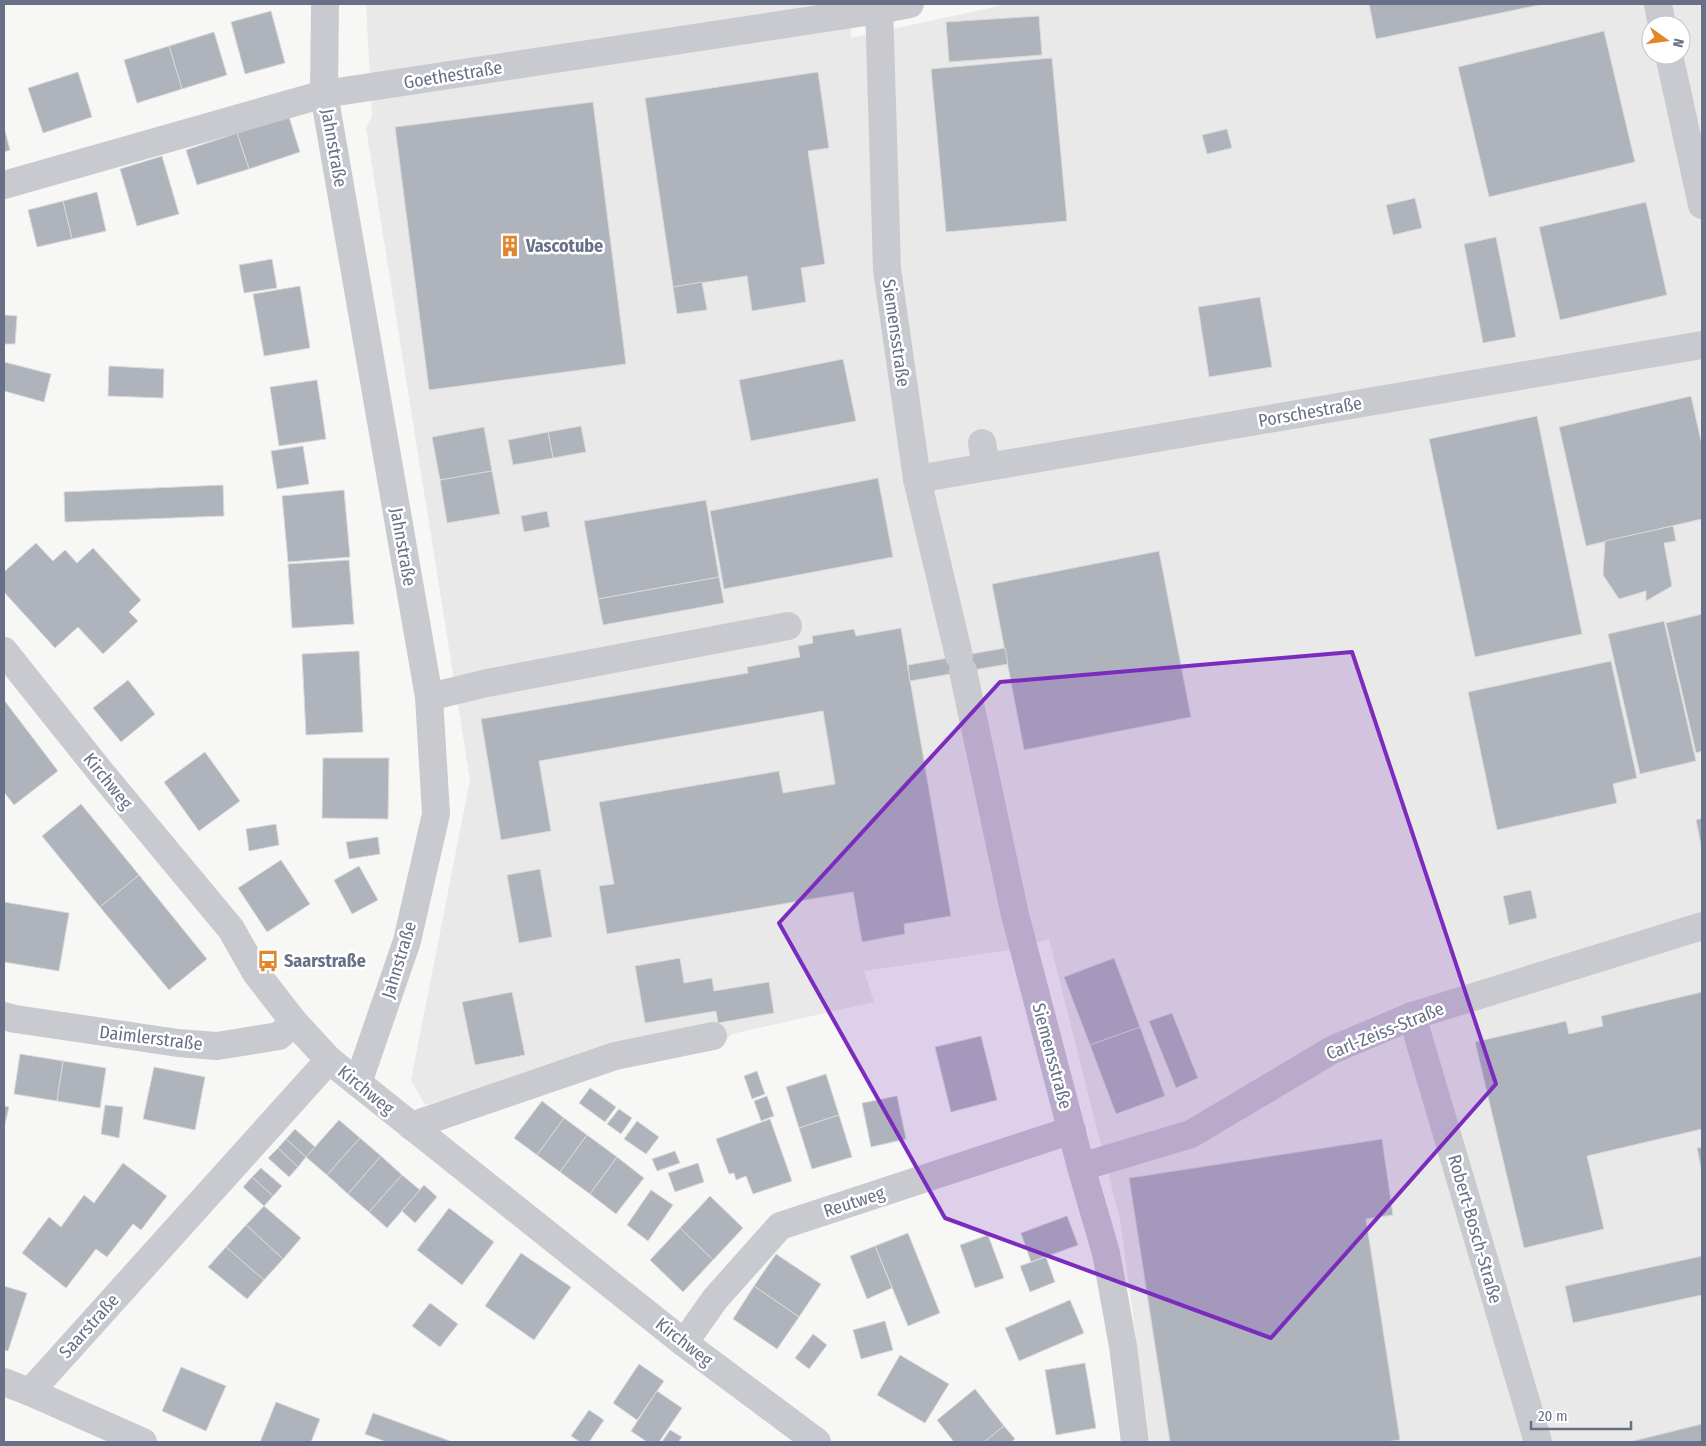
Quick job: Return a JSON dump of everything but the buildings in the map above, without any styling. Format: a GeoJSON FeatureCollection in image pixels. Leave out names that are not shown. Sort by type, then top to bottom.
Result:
{"type":"FeatureCollection","features":[{"type":"Feature","properties":{"kind":"street","name":"Jahnstraße"},"geometry":{"type":"LineString","coordinates":[[325,4],[324,94],[429,697],[436,814],[407,942],[358,1084]]}},
{"type":"Feature","properties":{"kind":"street","name":"Goethestraße"},"geometry":{"type":"LineString","coordinates":[[4,185],[324,94],[879,7],[910,4]]}},
{"type":"Feature","properties":{"kind":"street","name":"Siemensstraße"},"geometry":{"type":"LineString","coordinates":[[879,7],[886,269],[917,479],[961,664],[1015,915],[1081,1167],[1106,1253],[1123,1346],[1135,1442]]}},
{"type":"Feature","properties":{"kind":"street"},"geometry":{"type":"LineString","coordinates":[[1671,65],[1702,205]]}},
{"type":"Feature","properties":{"kind":"street","name":"Porschestraße"},"geometry":{"type":"LineString","coordinates":[[917,479],[984,455],[1702,345]]}},
{"type":"Feature","properties":{"kind":"street"},"geometry":{"type":"LineString","coordinates":[[429,697],[488,683],[788,626]]}},
{"type":"Feature","properties":{"kind":"street","name":"Kirchweg"},"geometry":{"type":"LineString","coordinates":[[4,651],[103,775],[231,929],[256,973],[294,1022],[329,1060],[684,1343],[817,1442]]}},
{"type":"Feature","properties":{"kind":"street","name":"Carl-Zeiss-Straße"},"geometry":{"type":"LineString","coordinates":[[1081,1167],[1191,1134],[1332,1050],[1412,1016],[1702,926]]}},
{"type":"Feature","properties":{"kind":"street","name":"Daimlerstraße"},"geometry":{"type":"LineString","coordinates":[[4,1016],[178,1043],[217,1046],[278,1036],[294,1022]]}},
{"type":"Feature","properties":{"kind":"street","name":"Robert-Bosch-Straße"},"geometry":{"type":"LineString","coordinates":[[1412,1016],[1538,1442]]}},
{"type":"Feature","properties":{"kind":"street"},"geometry":{"type":"LineString","coordinates":[[411,1126],[615,1056],[713,1036]]}},
{"type":"Feature","properties":{"kind":"street","name":"Saarstraße"},"geometry":{"type":"LineString","coordinates":[[30,1392],[329,1060]]}},
{"type":"Feature","properties":{"kind":"street","name":"Reutweg"},"geometry":{"type":"LineString","coordinates":[[684,1343],[714,1299],[780,1226],[1072,1130]]}},
{"type":"Feature","properties":{"kind":"street"},"geometry":{"type":"LineString","coordinates":[[4,1382],[143,1442]]}},
{"type":"Feature","properties":{"kind":"highlighted area"},"geometry":{"type":"Polygon","coordinates":[[[1352,652],[1496,1084],[1271,1338],[945,1218],[779,923],[1000,682],[1352,652]]]}},
{"type":"Feature","properties":{"kind":"shaded area"},"geometry":{"type":"Polygon","coordinates":[[[366,4],[852,4],[851,38],[1008,4],[1702,4],[1702,1442],[1150,1442],[1120,1220],[1049,939],[1011,950],[864,971],[874,1002],[732,1034],[718,1048],[624,1066],[453,1125],[446,1099],[425,1105],[411,1080],[470,780],[366,128],[372,116],[366,4]]]}},
{"type":"Feature","properties":{"kind":"place","name":"Vascotube"},"geometry":{"type":"Point","coordinates":[510,246]}},
{"type":"Feature","properties":{"kind":"place","name":"Saarstraße"},"geometry":{"type":"Point","coordinates":[268,961]}}]}
